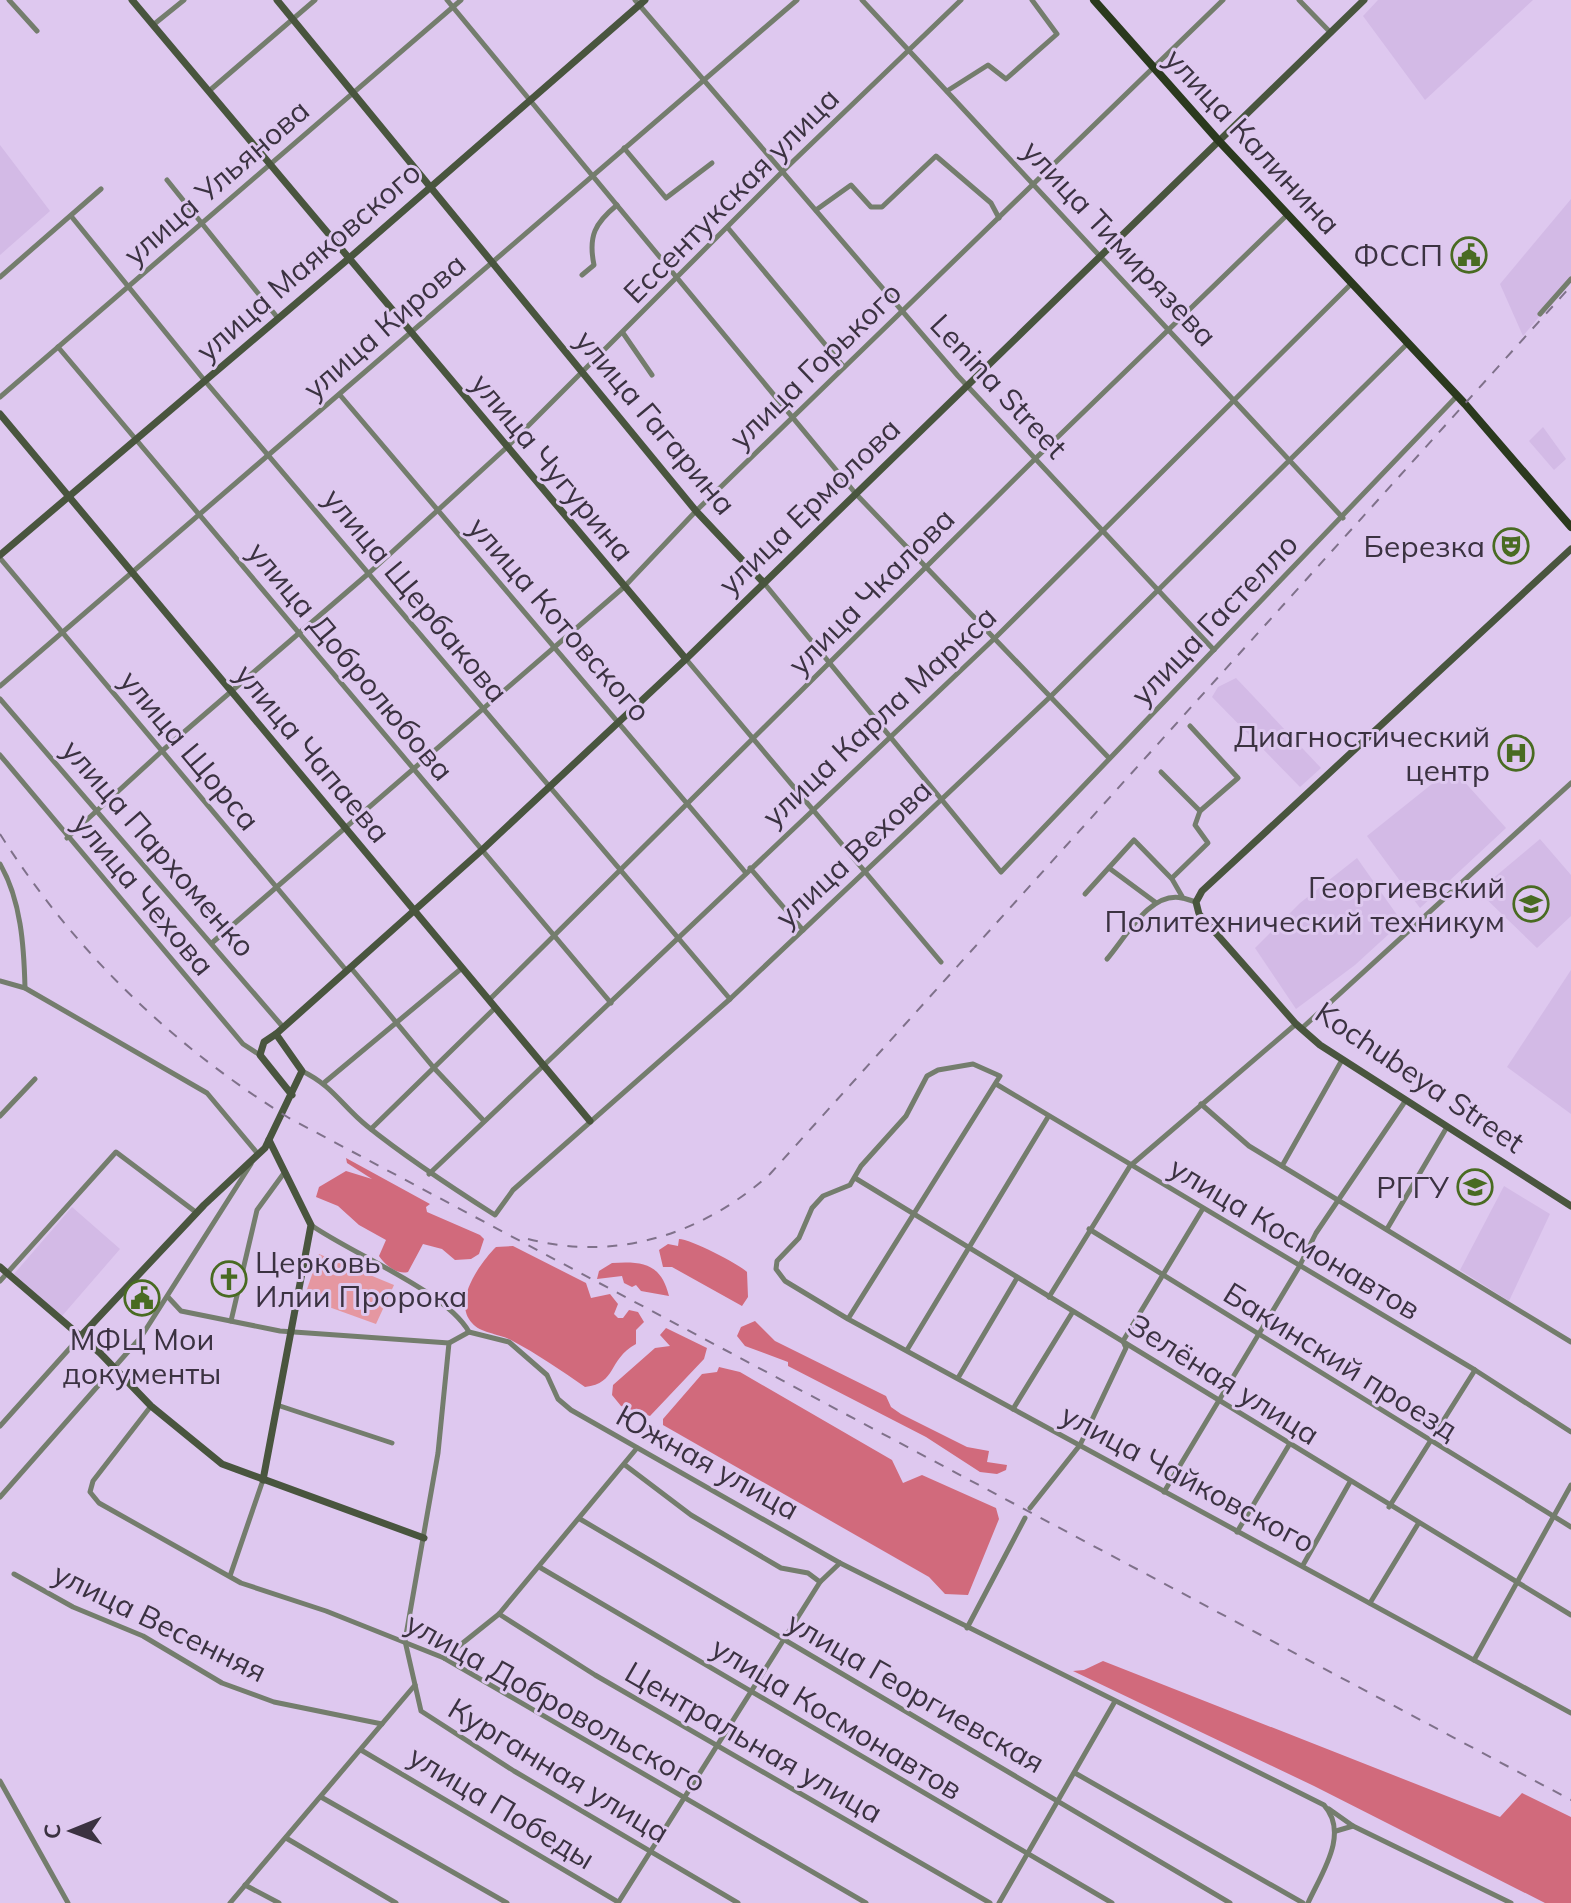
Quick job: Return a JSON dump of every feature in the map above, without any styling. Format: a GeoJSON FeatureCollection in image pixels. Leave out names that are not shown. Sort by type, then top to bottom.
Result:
{"type":"FeatureCollection","features":[{"type":"Feature","properties":{"kind":"main road","name":"улица Калинина"},"geometry":{"type":"LineString","coordinates":[[1094,0],[1151,67],[1457,396],[1571,527]]}},
{"type":"Feature","properties":{"kind":"street"},"geometry":{"type":"LineString","coordinates":[[9,0],[37,31]]}},
{"type":"Feature","properties":{"kind":"street","name":"улица Чугурина"},"geometry":{"type":"LineString","coordinates":[[132,0],[347,260],[941,962]]}},
{"type":"Feature","properties":{"kind":"street"},"geometry":{"type":"LineString","coordinates":[[153,25],[184,0]]}},
{"type":"Feature","properties":{"kind":"street","name":"улица Гагарина"},"geometry":{"type":"LineString","coordinates":[[277,0],[696,511],[764,583],[1001,872]]}},
{"type":"Feature","properties":{"kind":"street"},"geometry":{"type":"LineString","coordinates":[[208,92],[315,0]]}},
{"type":"Feature","properties":{"kind":"street"},"geometry":{"type":"LineString","coordinates":[[447,0],[856,494],[996,637],[1109,759]]}},
{"type":"Feature","properties":{"kind":"street","name":"улица Ульянова"},"geometry":{"type":"LineString","coordinates":[[0,397],[461,0]]}},
{"type":"Feature","properties":{"kind":"street","name":"улица Кирова"},"geometry":{"type":"LineString","coordinates":[[0,686],[797,0]]}},
{"type":"Feature","properties":{"kind":"street","name":"улица Тимирязева"},"geometry":{"type":"LineString","coordinates":[[862,0],[1292,459],[1343,518]]}},
{"type":"Feature","properties":{"kind":"street","name":"Ессентукская улица"},"geometry":{"type":"LineString","coordinates":[[67,838],[162,751],[369,573],[506,448],[783,171],[961,0]]}},
{"type":"Feature","properties":{"kind":"street"},"geometry":{"type":"LineString","coordinates":[[947,91],[988,65],[1006,79],[1057,34],[1032,0]]}},
{"type":"Feature","properties":{"kind":"street","name":"улица Горького"},"geometry":{"type":"LineString","coordinates":[[213,942],[624,587],[696,511],[1223,0]]}},
{"type":"Feature","properties":{"kind":"street"},"geometry":{"type":"LineString","coordinates":[[1299,0],[1331,33]]}},
{"type":"Feature","properties":{"kind":"street","name":"улица Ермолова"},"geometry":{"type":"LineString","coordinates":[[260,1055],[262,1046],[482,850],[548,784],[686,659],[1364,0]]}},
{"type":"Feature","properties":{"kind":"street","name":"Lenina Street"},"geometry":{"type":"LineString","coordinates":[[639,2],[966,385],[1214,650]]}},
{"type":"Feature","properties":{"kind":"street","name":"улица Маяковского"},"geometry":{"type":"LineString","coordinates":[[0,556],[347,260],[639,2]]}},
{"type":"Feature","properties":{"kind":"street"},"geometry":{"type":"LineString","coordinates":[[624,148],[666,198],[712,163]]}},
{"type":"Feature","properties":{"kind":"street"},"geometry":{"type":"LineString","coordinates":[[816,210],[851,185],[871,207],[882,207],[936,156],[991,203],[999,218]]}},
{"type":"Feature","properties":{"kind":"street"},"geometry":{"type":"LineString","coordinates":[[167,180],[277,317]]}},
{"type":"Feature","properties":{"kind":"street"},"geometry":{"type":"LineString","coordinates":[[0,277],[101,189]]}},
{"type":"Feature","properties":{"kind":"street"},"geometry":{"type":"LineString","coordinates":[[582,275],[594,265],[591,251],[594,228],[617,205]]}},
{"type":"Feature","properties":{"kind":"street","name":"улица Чкалова"},"geometry":{"type":"LineString","coordinates":[[489,1000],[1035,459],[1172,330],[1287,215]]}},
{"type":"Feature","properties":{"kind":"street","name":"улица Щербакова"},"geometry":{"type":"LineString","coordinates":[[71,216],[205,381],[730,999]]}},
{"type":"Feature","properties":{"kind":"street"},"geometry":{"type":"LineString","coordinates":[[728,228],[844,367]]}},
{"type":"Feature","properties":{"kind":"street"},"geometry":{"type":"LineString","coordinates":[[1540,314],[1571,279]]}},
{"type":"Feature","properties":{"kind":"street","name":"улица Карла Маркса"},"geometry":{"type":"LineString","coordinates":[[429,1174],[996,637],[1352,283]]}},
{"type":"Feature","properties":{"kind":"street"},"geometry":{"type":"LineString","coordinates":[[623,333],[652,375]]}},
{"type":"Feature","properties":{"kind":"street","name":"улица Вехова"},"geometry":{"type":"LineString","coordinates":[[302,1071],[325,1082],[371,1129],[429,1174],[495,1215],[513,1190],[730,999],[1050,697],[1408,343]]}},
{"type":"Feature","properties":{"kind":"street","name":"улица Добролюбова"},"geometry":{"type":"LineString","coordinates":[[58,347],[611,1003]]}},
{"type":"Feature","properties":{"kind":"street","name":"улица Котовского"},"geometry":{"type":"LineString","coordinates":[[340,395],[687,803],[803,930]]}},
{"type":"Feature","properties":{"kind":"street","name":"улица Гастелло"},"geometry":{"type":"LineString","coordinates":[[1001,872],[1457,396]]}},
{"type":"Feature","properties":{"kind":"street","name":"улица Чапаева"},"geometry":{"type":"LineString","coordinates":[[0,414],[590,1121]]}},
{"type":"Feature","properties":{"kind":"street"},"geometry":{"type":"LineString","coordinates":[[1107,959],[1155,902],[1174,896],[1196,902],[1202,891],[1571,549]]}},
{"type":"Feature","properties":{"kind":"street","name":"улица Щорса"},"geometry":{"type":"LineString","coordinates":[[0,556],[276,887],[484,1121]]}},
{"type":"Feature","properties":{"kind":"street","name":"улица Пархоменко"},"geometry":{"type":"LineString","coordinates":[[0,699],[100,811],[283,1027]]}},
{"type":"Feature","properties":{"kind":"street"},"geometry":{"type":"LineString","coordinates":[[1172,879],[1208,843],[1195,825],[1200,811],[1238,778],[1190,726]]}},
{"type":"Feature","properties":{"kind":"street","name":"улица Чехова"},"geometry":{"type":"LineString","coordinates":[[0,755],[243,1044],[260,1055]]}},
{"type":"Feature","properties":{"kind":"street"},"geometry":{"type":"LineString","coordinates":[[1161,772],[1200,811]]}},
{"type":"Feature","properties":{"kind":"street"},"geometry":{"type":"LineString","coordinates":[[1049,1297],[1130,1166],[1201,1104],[1299,1027],[1571,783]]}},
{"type":"Feature","properties":{"kind":"street"},"geometry":{"type":"LineString","coordinates":[[1085,894],[1134,840],[1172,879],[1183,898]]}},
{"type":"Feature","properties":{"kind":"street"},"geometry":{"type":"LineString","coordinates":[[0,864],[13,886],[24,952],[25,988]]}},
{"type":"Feature","properties":{"kind":"street"},"geometry":{"type":"LineString","coordinates":[[1109,868],[1155,902]]}},
{"type":"Feature","properties":{"kind":"street","name":"Kochubeya Street"},"geometry":{"type":"LineString","coordinates":[[1196,902],[1199,914],[1299,1027],[1342,1060],[1571,1206]]}},
{"type":"Feature","properties":{"kind":"street"},"geometry":{"type":"LineString","coordinates":[[325,1082],[462,968]]}},
{"type":"Feature","properties":{"kind":"street"},"geometry":{"type":"LineString","coordinates":[[0,981],[25,988],[207,1093],[257,1155]]}},
{"type":"Feature","properties":{"kind":"street"},"geometry":{"type":"LineString","coordinates":[[371,1129],[495,1008]]}},
{"type":"Feature","properties":{"kind":"street"},"geometry":{"type":"LineString","coordinates":[[0,1497],[116,1368],[168,1297],[269,1140],[302,1071],[276,1034]]}},
{"type":"Feature","properties":{"kind":"street"},"geometry":{"type":"LineString","coordinates":[[260,1055],[292,1095]]}},
{"type":"Feature","properties":{"kind":"street"},"geometry":{"type":"LineString","coordinates":[[1282,1166],[1342,1060]]}},
{"type":"Feature","properties":{"kind":"street","name":"улица Космонавтов"},"geometry":{"type":"LineString","coordinates":[[855,1178],[861,1166],[906,1116],[927,1076],[938,1070],[973,1064],[1000,1076],[996,1084],[1048,1117],[1475,1370],[1571,1432]]}},
{"type":"Feature","properties":{"kind":"street"},"geometry":{"type":"LineString","coordinates":[[0,1116],[35,1079]]}},
{"type":"Feature","properties":{"kind":"street"},"geometry":{"type":"LineString","coordinates":[[848,1319],[996,1084]]}},
{"type":"Feature","properties":{"kind":"street"},"geometry":{"type":"LineString","coordinates":[[1164,1492],[1337,1199],[1406,1100]]}},
{"type":"Feature","properties":{"kind":"street"},"geometry":{"type":"LineString","coordinates":[[1201,1104],[1222,1125],[1282,1166],[1571,1342]]}},
{"type":"Feature","properties":{"kind":"street"},"geometry":{"type":"LineString","coordinates":[[907,1350],[1048,1117]]}},
{"type":"Feature","properties":{"kind":"street"},"geometry":{"type":"LineString","coordinates":[[1387,1229],[1447,1127]]}},
{"type":"Feature","properties":{"kind":"street"},"geometry":{"type":"LineString","coordinates":[[168,1297],[181,1311],[290,1330],[449,1343],[469,1332],[462,1319],[427,1293],[311,1225],[269,1140]]}},
{"type":"Feature","properties":{"kind":"street"},"geometry":{"type":"LineString","coordinates":[[0,1281],[3,1270],[116,1152],[197,1213]]}},
{"type":"Feature","properties":{"kind":"street"},"geometry":{"type":"LineString","coordinates":[[0,1426],[197,1213],[257,1155]]}},
{"type":"Feature","properties":{"kind":"street"},"geometry":{"type":"LineString","coordinates":[[231,1321],[257,1210],[284,1173]]}},
{"type":"Feature","properties":{"kind":"street","name":"Зелёная улица"},"geometry":{"type":"LineString","coordinates":[[855,1178],[912,1216],[1123,1341],[1216,1402],[1571,1615]]}},
{"type":"Feature","properties":{"kind":"street","name":"улица Чайковского"},"geometry":{"type":"LineString","coordinates":[[855,1178],[850,1185],[823,1196],[812,1208],[799,1238],[777,1261],[776,1269],[785,1281],[848,1319],[1571,1713]]}},
{"type":"Feature","properties":{"kind":"street"},"geometry":{"type":"LineString","coordinates":[[1030,1508],[1080,1445],[1126,1348],[1123,1341],[1202,1210]]}},
{"type":"Feature","properties":{"kind":"street"},"geometry":{"type":"LineString","coordinates":[[230,1576],[263,1480],[311,1225]]}},
{"type":"Feature","properties":{"kind":"street","name":"Бакинский проезд"},"geometry":{"type":"LineString","coordinates":[[1089,1229],[1571,1527]]}},
{"type":"Feature","properties":{"kind":"street"},"geometry":{"type":"LineString","coordinates":[[3,1270],[116,1368],[151,1406],[222,1464],[424,1538]]}},
{"type":"Feature","properties":{"kind":"street"},"geometry":{"type":"LineString","coordinates":[[958,1378],[1017,1278]]}},
{"type":"Feature","properties":{"kind":"street"},"geometry":{"type":"LineString","coordinates":[[1013,1409],[1072,1313]]}},
{"type":"Feature","properties":{"kind":"street","name":"Южная улица"},"geometry":{"type":"LineString","coordinates":[[469,1332],[509,1342],[547,1375],[558,1399],[637,1448],[840,1563],[1328,1808],[1353,1826],[1511,1903]]}},
{"type":"Feature","properties":{"kind":"street"},"geometry":{"type":"LineString","coordinates":[[405,1641],[438,1453],[449,1343]]}},
{"type":"Feature","properties":{"kind":"street"},"geometry":{"type":"LineString","coordinates":[[1389,1507],[1475,1370]]}},
{"type":"Feature","properties":{"kind":"street"},"geometry":{"type":"LineString","coordinates":[[276,1404],[392,1443]]}},
{"type":"Feature","properties":{"kind":"street","name":"улица Добровольского"},"geometry":{"type":"LineString","coordinates":[[151,1406],[93,1481],[90,1492],[99,1503],[230,1576],[444,1658],[866,1903]]}},
{"type":"Feature","properties":{"kind":"street"},"geometry":{"type":"LineString","coordinates":[[1237,1532],[1289,1445]]}},
{"type":"Feature","properties":{"kind":"street"},"geometry":{"type":"LineString","coordinates":[[444,1658],[499,1614],[541,1568],[637,1448]]}},
{"type":"Feature","properties":{"kind":"street"},"geometry":{"type":"LineString","coordinates":[[625,1465],[691,1515],[781,1568],[808,1573],[820,1582]]}},
{"type":"Feature","properties":{"kind":"street"},"geometry":{"type":"LineString","coordinates":[[1303,1565],[1350,1482]]}},
{"type":"Feature","properties":{"kind":"street"},"geometry":{"type":"LineString","coordinates":[[1474,1660],[1571,1485]]}},
{"type":"Feature","properties":{"kind":"street"},"geometry":{"type":"LineString","coordinates":[[967,1628],[1025,1518]]}},
{"type":"Feature","properties":{"kind":"street","name":"улица Георгиевская"},"geometry":{"type":"LineString","coordinates":[[580,1519],[1230,1903]]}},
{"type":"Feature","properties":{"kind":"street"},"geometry":{"type":"LineString","coordinates":[[1370,1603],[1418,1524]]}},
{"type":"Feature","properties":{"kind":"street"},"geometry":{"type":"LineString","coordinates":[[619,1903],[649,1850],[820,1582],[840,1563]]}},
{"type":"Feature","properties":{"kind":"street","name":"улица Космонавтов"},"geometry":{"type":"LineString","coordinates":[[541,1568],[1112,1903]]}},
{"type":"Feature","properties":{"kind":"street","name":"улица Весенняя"},"geometry":{"type":"LineString","coordinates":[[14,1574],[73,1607],[143,1636],[222,1683],[274,1702],[382,1724]]}},
{"type":"Feature","properties":{"kind":"street","name":"Центральная улица"},"geometry":{"type":"LineString","coordinates":[[499,1614],[716,1745],[990,1903]]}},
{"type":"Feature","properties":{"kind":"street","name":"Курганная улица"},"geometry":{"type":"LineString","coordinates":[[405,1641],[424,1714],[738,1903]]}},
{"type":"Feature","properties":{"kind":"street"},"geometry":{"type":"LineString","coordinates":[[230,1903],[415,1684]]}},
{"type":"Feature","properties":{"kind":"street"},"geometry":{"type":"LineString","coordinates":[[999,1903],[1114,1702]]}},
{"type":"Feature","properties":{"kind":"street","name":"улица Победы"},"geometry":{"type":"LineString","coordinates":[[361,1750],[619,1903]]}},
{"type":"Feature","properties":{"kind":"street"},"geometry":{"type":"LineString","coordinates":[[1075,1773],[1305,1903],[1336,1831],[1328,1808]]}},
{"type":"Feature","properties":{"kind":"street"},"geometry":{"type":"LineString","coordinates":[[0,1781],[68,1903]]}},
{"type":"Feature","properties":{"kind":"street"},"geometry":{"type":"LineString","coordinates":[[321,1797],[507,1903]]}},
{"type":"Feature","properties":{"kind":"street"},"geometry":{"type":"LineString","coordinates":[[1336,1831],[1353,1826]]}},
{"type":"Feature","properties":{"kind":"street"},"geometry":{"type":"LineString","coordinates":[[286,1838],[396,1903]]}},
{"type":"Feature","properties":{"kind":"street"},"geometry":{"type":"LineString","coordinates":[[245,1885],[279,1903]]}},
{"type":"Feature","properties":{"kind":"shaded area"},"geometry":{"type":"Polygon","coordinates":[[[1378,0],[1533,0],[1425,100],[1363,16],[1378,0]]]}},
{"type":"Feature","properties":{"kind":"shaded area"},"geometry":{"type":"Polygon","coordinates":[[[0,145],[50,211],[0,255],[0,145]]]}},
{"type":"Feature","properties":{"kind":"shaded area"},"geometry":{"type":"Polygon","coordinates":[[[1571,199],[1571,279],[1523,336],[1500,284],[1571,199]]]}},
{"type":"Feature","properties":{"kind":"shaded area"},"geometry":{"type":"Polygon","coordinates":[[[1543,427],[1566,459],[1554,470],[1529,441],[1543,427]]]}},
{"type":"Feature","properties":{"kind":"shaded area"},"geometry":{"type":"Polygon","coordinates":[[[1236,678],[1321,768],[1300,787],[1212,697],[1218,687],[1236,678]]]}},
{"type":"Feature","properties":{"kind":"shaded area"},"geometry":{"type":"Polygon","coordinates":[[[1452,768],[1506,828],[1420,908],[1367,836],[1452,768]]]}},
{"type":"Feature","properties":{"kind":"shaded area","name":"Георгиевский Политехнический техникум"},"geometry":{"type":"Polygon","coordinates":[[[1540,839],[1571,875],[1571,916],[1537,948],[1478,891],[1540,839]]]}},
{"type":"Feature","properties":{"kind":"shaded area"},"geometry":{"type":"Polygon","coordinates":[[[1357,858],[1402,922],[1355,965],[1296,1009],[1255,948],[1300,903],[1357,858]]]}},
{"type":"Feature","properties":{"kind":"shaded area"},"geometry":{"type":"Polygon","coordinates":[[[1571,970],[1571,1114],[1507,1067],[1571,970]]]}},
{"type":"Feature","properties":{"kind":"shaded area"},"geometry":{"type":"Polygon","coordinates":[[[346,1158],[430,1204],[426,1207],[427,1212],[480,1235],[484,1239],[479,1254],[471,1259],[455,1260],[442,1249],[423,1244],[408,1272],[400,1272],[385,1263],[379,1256],[386,1240],[359,1225],[338,1206],[316,1197],[319,1187],[346,1171],[372,1179],[347,1163],[346,1158]]]}},
{"type":"Feature","properties":{"kind":"shaded area"},"geometry":{"type":"Polygon","coordinates":[[[1504,1186],[1550,1214],[1509,1301],[1460,1270],[1504,1186]]]}},
{"type":"Feature","properties":{"kind":"shaded area"},"geometry":{"type":"Polygon","coordinates":[[[72,1207],[120,1249],[62,1316],[14,1274],[72,1207]]]}},
{"type":"Feature","properties":{"kind":"shaded area"},"geometry":{"type":"Polygon","coordinates":[[[679,1239],[714,1252],[747,1272],[748,1297],[742,1306],[672,1267],[663,1267],[659,1250],[668,1244],[678,1246],[679,1239]]]}},
{"type":"Feature","properties":{"kind":"shaded area"},"geometry":{"type":"Polygon","coordinates":[[[513,1246],[586,1283],[591,1298],[610,1294],[618,1304],[614,1314],[618,1318],[623,1318],[629,1310],[638,1312],[644,1322],[636,1330],[636,1344],[620,1357],[603,1381],[585,1387],[521,1345],[472,1323],[465,1305],[470,1283],[496,1247],[513,1246]]]}},
{"type":"Feature","properties":{"kind":"shaded area"},"geometry":{"type":"Polygon","coordinates":[[[319,1254],[394,1285],[376,1324],[304,1298],[319,1254]]]}},
{"type":"Feature","properties":{"kind":"shaded area"},"geometry":{"type":"Polygon","coordinates":[[[612,1263],[650,1267],[661,1277],[669,1296],[641,1291],[636,1285],[632,1287],[624,1283],[622,1276],[597,1279],[599,1271],[612,1263]]]}},
{"type":"Feature","properties":{"kind":"shaded area"},"geometry":{"type":"Polygon","coordinates":[[[755,1321],[775,1341],[886,1396],[891,1407],[901,1414],[967,1447],[989,1451],[987,1462],[1007,1465],[1006,1470],[997,1474],[980,1472],[926,1437],[788,1366],[788,1362],[745,1346],[737,1336],[741,1327],[755,1321]]]}},
{"type":"Feature","properties":{"kind":"shaded area"},"geometry":{"type":"Polygon","coordinates":[[[666,1328],[707,1348],[704,1359],[650,1416],[621,1406],[612,1395],[613,1385],[655,1348],[670,1346],[660,1335],[666,1328]]]}},
{"type":"Feature","properties":{"kind":"shaded area"},"geometry":{"type":"Polygon","coordinates":[[[719,1367],[740,1372],[892,1460],[903,1483],[922,1475],[996,1508],[999,1519],[968,1595],[945,1594],[929,1577],[663,1425],[663,1419],[702,1374],[717,1372],[719,1367]]]}},
{"type":"Feature","properties":{"kind":"shaded area"},"geometry":{"type":"Polygon","coordinates":[[[1103,1661],[1500,1817],[1522,1793],[1571,1817],[1571,1903],[1545,1903],[1314,1786],[1073,1671],[1084,1670],[1103,1661]]]}},
{"type":"Feature","properties":{"kind":"railway"},"geometry":{"type":"LineString","coordinates":[[528,1239],[594,1247],[657,1238],[716,1213],[770,1174],[1571,286]]}},
{"type":"Feature","properties":{"kind":"railway"},"geometry":{"type":"LineString","coordinates":[[0,834],[60,918],[128,992],[204,1059],[289,1118],[1571,1800]]}},
{"type":"Feature","properties":{"kind":"place","name":"ФССП"},"geometry":{"type":"Point","coordinates":[1469,255]}},
{"type":"Feature","properties":{"kind":"place","name":"Березка"},"geometry":{"type":"Point","coordinates":[1511,546]}},
{"type":"Feature","properties":{"kind":"place","name":"Диагностический центр"},"geometry":{"type":"Point","coordinates":[1516,753]}},
{"type":"Feature","properties":{"kind":"place","name":"Георгиевский Политехнический техникум"},"geometry":{"type":"Point","coordinates":[1531,904]}},
{"type":"Feature","properties":{"kind":"place","name":"РГГУ"},"geometry":{"type":"Point","coordinates":[1475,1187]}},
{"type":"Feature","properties":{"kind":"place","name":"Церковь Илии Пророка"},"geometry":{"type":"Point","coordinates":[229,1279]}},
{"type":"Feature","properties":{"kind":"place","name":"МФЦ Мои документы"},"geometry":{"type":"Point","coordinates":[142,1298]}}]}
